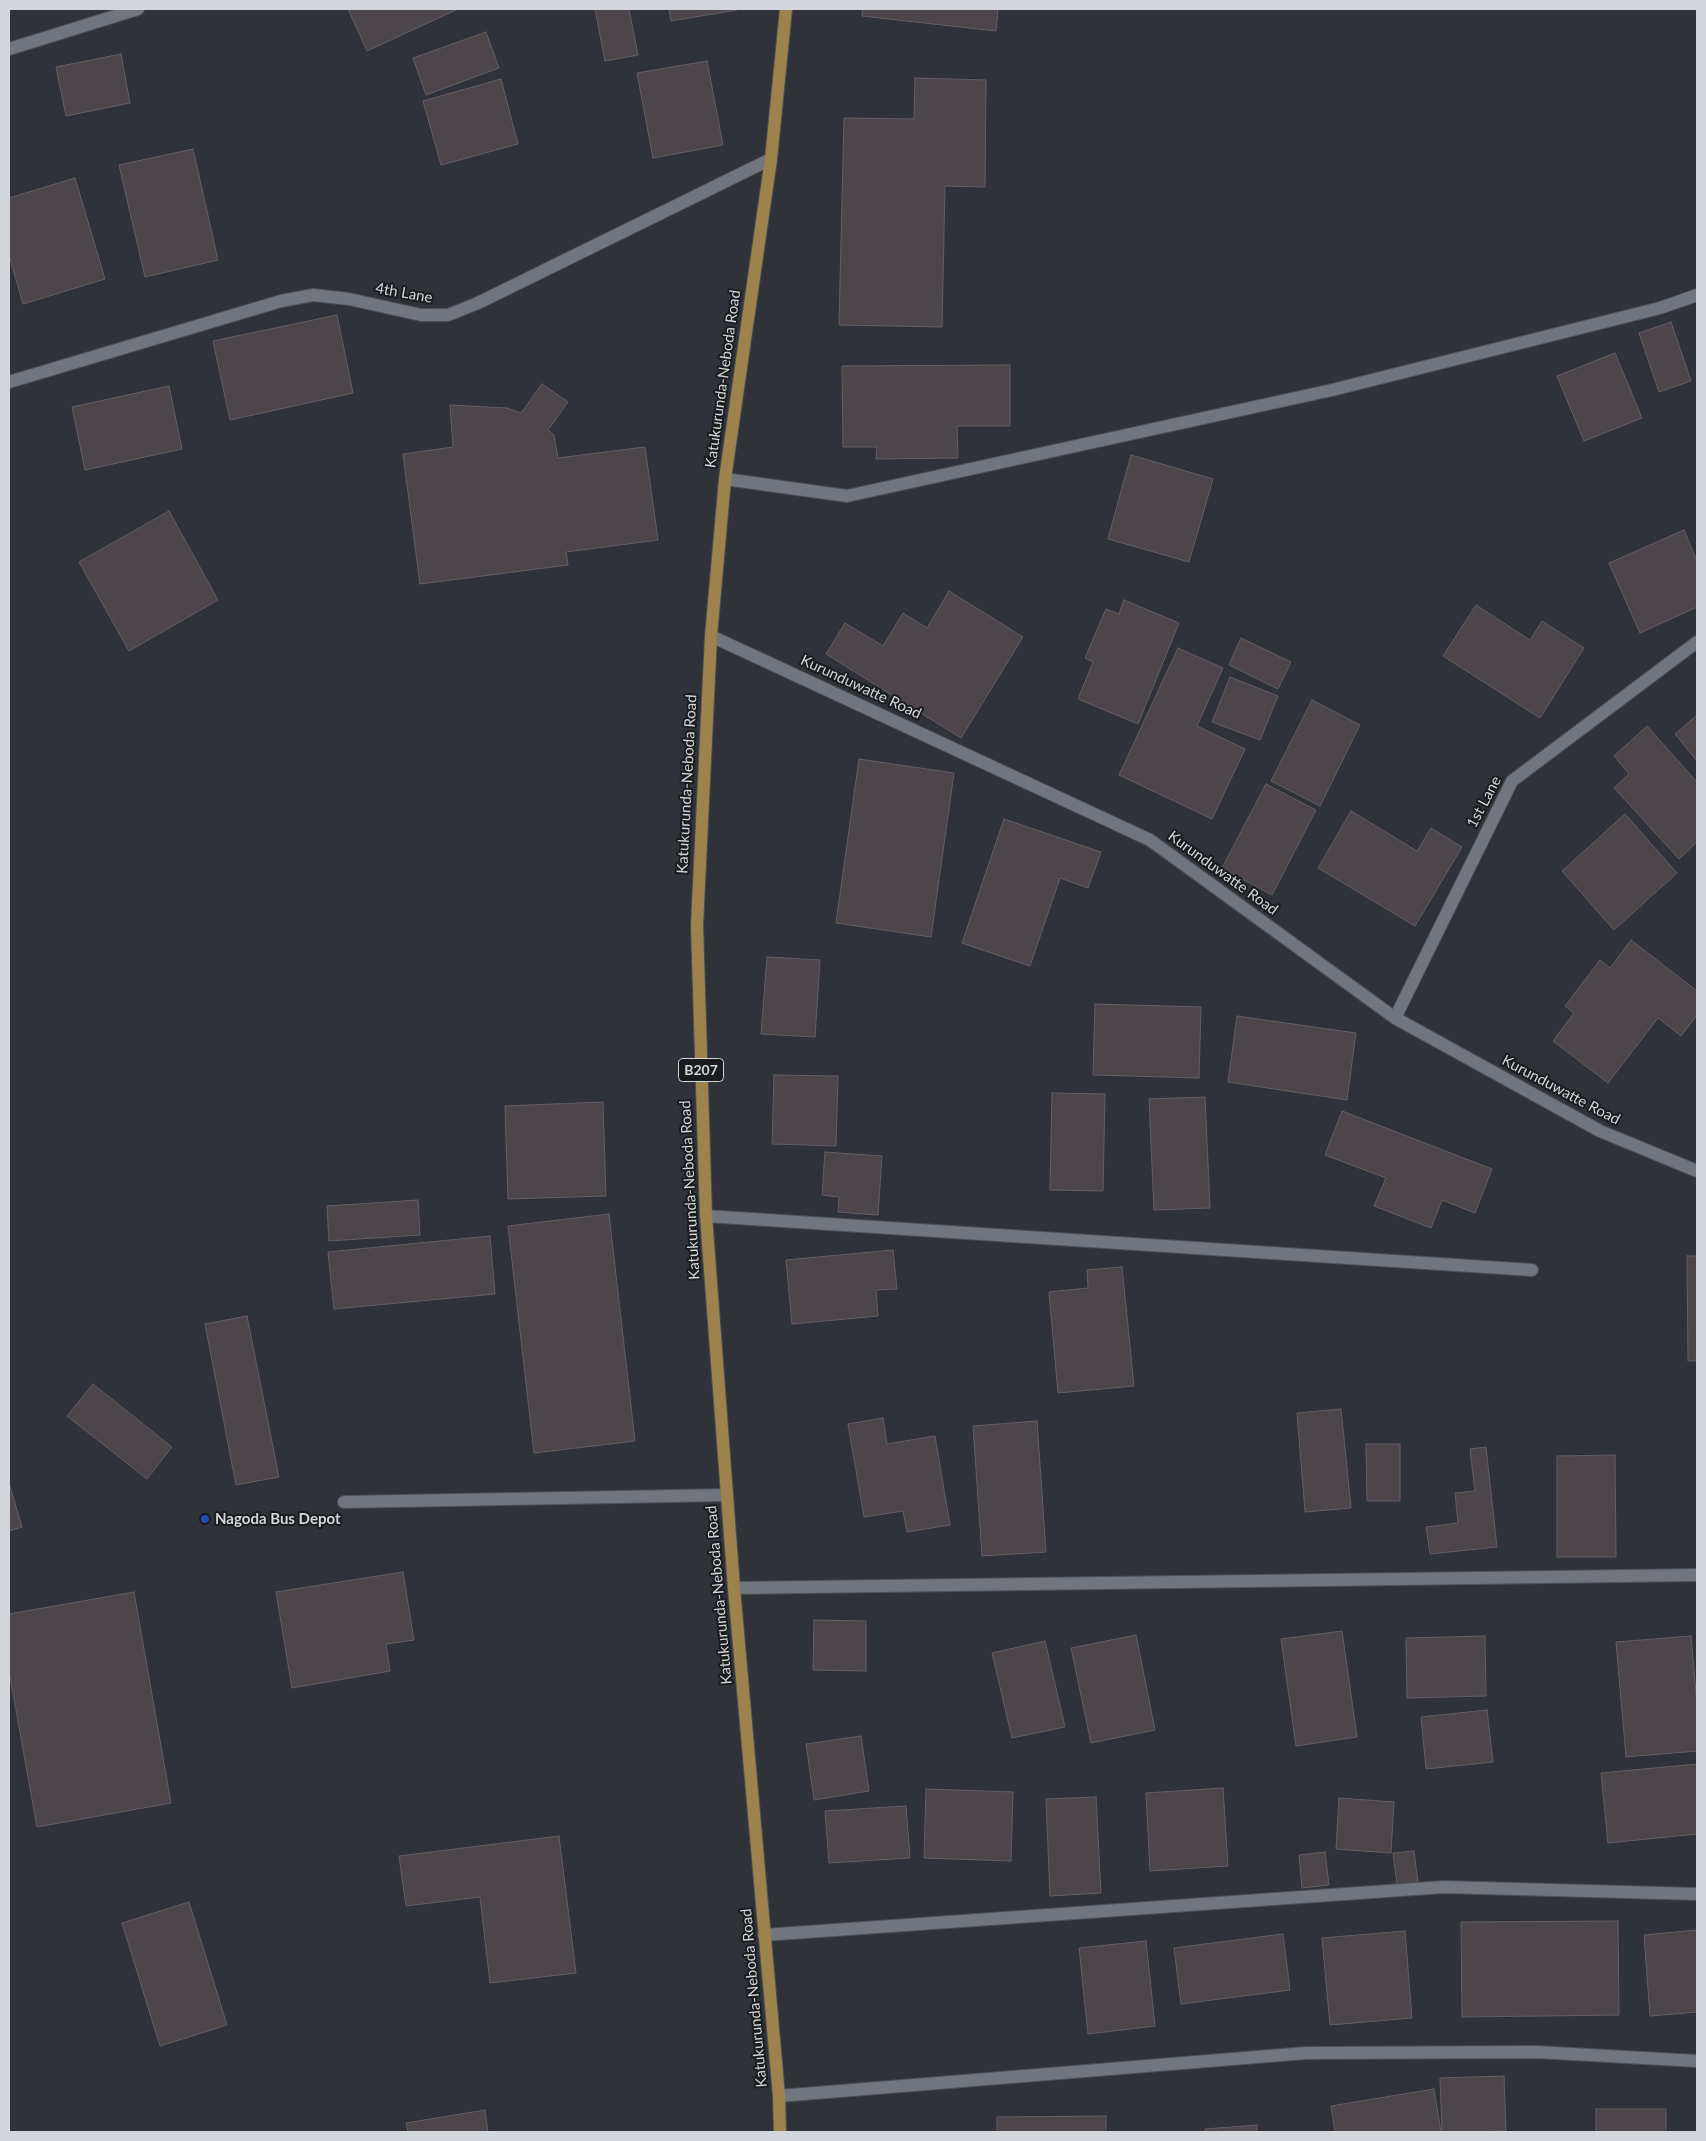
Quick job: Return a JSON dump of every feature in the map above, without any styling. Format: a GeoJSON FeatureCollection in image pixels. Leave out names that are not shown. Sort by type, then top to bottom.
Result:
{"type":"FeatureCollection","features":[{"type":"Feature","properties":{"kind":"main road","name":"Katukurunda-Neboda Road"},"geometry":{"type":"LineString","coordinates":[[780,2132],[779,2096],[734,1588],[706,1216],[697,925],[710,636],[725,479],[771,158],[786,9]]}},
{"type":"Feature","properties":{"kind":"street"},"geometry":{"type":"LineString","coordinates":[[9,49],[138,9]]}},
{"type":"Feature","properties":{"kind":"street","name":"4th Lane"},"geometry":{"type":"LineString","coordinates":[[9,382],[281,301],[313,295],[349,299],[421,315],[448,315],[478,304],[771,158]]}},
{"type":"Feature","properties":{"kind":"street"},"geometry":{"type":"LineString","coordinates":[[725,479],[847,496],[1332,390],[1660,308],[1697,295]]}},
{"type":"Feature","properties":{"kind":"street","name":"Kurunduwatte Road"},"geometry":{"type":"LineString","coordinates":[[710,636],[1150,840],[1395,1018],[1600,1132],[1697,1170]]}},
{"type":"Feature","properties":{"kind":"street","name":"1st Lane"},"geometry":{"type":"LineString","coordinates":[[1395,1018],[1512,781],[1697,642]]}},
{"type":"Feature","properties":{"kind":"street"},"geometry":{"type":"LineString","coordinates":[[706,1216],[1532,1270]]}},
{"type":"Feature","properties":{"kind":"street"},"geometry":{"type":"LineString","coordinates":[[344,1502],[727,1496]]}},
{"type":"Feature","properties":{"kind":"street"},"geometry":{"type":"LineString","coordinates":[[734,1588],[1697,1575]]}},
{"type":"Feature","properties":{"kind":"street"},"geometry":{"type":"LineString","coordinates":[[764,1935],[1444,1887],[1697,1894]]}},
{"type":"Feature","properties":{"kind":"street"},"geometry":{"type":"LineString","coordinates":[[779,2096],[1306,2053],[1536,2052],[1697,2061]]}},
{"type":"Feature","properties":{"kind":"building"},"geometry":{"type":"Polygon","coordinates":[[[348,9],[458,9],[367,51],[348,9]]]}},
{"type":"Feature","properties":{"kind":"building"},"geometry":{"type":"Polygon","coordinates":[[[595,9],[629,9],[638,55],[605,61],[595,9]]]}},
{"type":"Feature","properties":{"kind":"building"},"geometry":{"type":"Polygon","coordinates":[[[669,9],[737,9],[737,10],[671,21],[669,9]]]}},
{"type":"Feature","properties":{"kind":"building"},"geometry":{"type":"Polygon","coordinates":[[[863,9],[998,9],[996,31],[862,16],[863,9]]]}},
{"type":"Feature","properties":{"kind":"building"},"geometry":{"type":"Polygon","coordinates":[[[486,32],[499,68],[426,95],[413,58],[486,32]]]}},
{"type":"Feature","properties":{"kind":"building"},"geometry":{"type":"Polygon","coordinates":[[[121,54],[130,103],[66,116],[56,67],[121,54]]]}},
{"type":"Feature","properties":{"kind":"building"},"geometry":{"type":"Polygon","coordinates":[[[707,61],[723,145],[653,158],[637,73],[707,61]]]}},
{"type":"Feature","properties":{"kind":"building"},"geometry":{"type":"Polygon","coordinates":[[[915,78],[986,80],[985,187],[945,186],[942,327],[839,325],[844,118],[914,119],[915,78]]]}},
{"type":"Feature","properties":{"kind":"building"},"geometry":{"type":"Polygon","coordinates":[[[501,79],[518,144],[441,165],[423,101],[501,79]]]}},
{"type":"Feature","properties":{"kind":"building"},"geometry":{"type":"Polygon","coordinates":[[[193,149],[218,260],[145,277],[119,165],[193,149]]]}},
{"type":"Feature","properties":{"kind":"building"},"geometry":{"type":"Polygon","coordinates":[[[75,178],[105,279],[23,304],[9,255],[9,198],[75,178]]]}},
{"type":"Feature","properties":{"kind":"building"},"geometry":{"type":"Polygon","coordinates":[[[337,315],[353,393],[230,420],[213,341],[337,315]]]}},
{"type":"Feature","properties":{"kind":"building"},"geometry":{"type":"Polygon","coordinates":[[[1671,322],[1691,381],[1659,392],[1639,333],[1671,322]]]}},
{"type":"Feature","properties":{"kind":"building"},"geometry":{"type":"Polygon","coordinates":[[[1615,353],[1642,418],[1584,441],[1557,376],[1615,353]]]}},
{"type":"Feature","properties":{"kind":"building"},"geometry":{"type":"Polygon","coordinates":[[[1010,365],[1010,426],[957,426],[958,458],[876,459],[877,447],[843,447],[842,366],[1010,365]]]}},
{"type":"Feature","properties":{"kind":"building"},"geometry":{"type":"Polygon","coordinates":[[[542,384],[568,402],[548,430],[554,435],[558,458],[645,447],[658,540],[566,552],[568,565],[420,584],[403,454],[453,447],[450,405],[507,408],[521,413],[542,384]]]}},
{"type":"Feature","properties":{"kind":"building"},"geometry":{"type":"Polygon","coordinates":[[[169,386],[182,449],[85,470],[72,407],[169,386]]]}},
{"type":"Feature","properties":{"kind":"building"},"geometry":{"type":"Polygon","coordinates":[[[1131,455],[1213,479],[1189,562],[1108,539],[1131,455]]]}},
{"type":"Feature","properties":{"kind":"building"},"geometry":{"type":"Polygon","coordinates":[[[169,511],[218,600],[129,651],[79,562],[169,511]]]}},
{"type":"Feature","properties":{"kind":"building"},"geometry":{"type":"Polygon","coordinates":[[[1684,530],[1697,561],[1697,607],[1640,633],[1609,563],[1684,530]]]}},
{"type":"Feature","properties":{"kind":"building"},"geometry":{"type":"Polygon","coordinates":[[[949,591],[1023,637],[961,738],[826,654],[845,623],[883,646],[903,613],[927,628],[949,591]]]}},
{"type":"Feature","properties":{"kind":"building"},"geometry":{"type":"Polygon","coordinates":[[[1124,600],[1179,623],[1138,724],[1078,699],[1093,662],[1085,658],[1106,609],[1119,614],[1124,600]]]}},
{"type":"Feature","properties":{"kind":"building"},"geometry":{"type":"Polygon","coordinates":[[[1476,605],[1530,640],[1542,621],[1584,648],[1540,718],[1443,656],[1476,605]]]}},
{"type":"Feature","properties":{"kind":"building"},"geometry":{"type":"Polygon","coordinates":[[[1241,638],[1291,662],[1278,689],[1229,665],[1241,638]]]}},
{"type":"Feature","properties":{"kind":"building"},"geometry":{"type":"Polygon","coordinates":[[[1178,648],[1223,668],[1197,726],[1245,749],[1212,819],[1119,775],[1178,648]]]}},
{"type":"Feature","properties":{"kind":"building"},"geometry":{"type":"Polygon","coordinates":[[[1230,677],[1278,696],[1260,740],[1212,722],[1230,677]]]}},
{"type":"Feature","properties":{"kind":"building"},"geometry":{"type":"Polygon","coordinates":[[[1312,700],[1360,725],[1320,806],[1271,781],[1312,700]]]}},
{"type":"Feature","properties":{"kind":"building"},"geometry":{"type":"Polygon","coordinates":[[[1697,715],[1697,761],[1675,734],[1697,715]]]}},
{"type":"Feature","properties":{"kind":"building"},"geometry":{"type":"Polygon","coordinates":[[[1647,726],[1697,782],[1697,842],[1679,859],[1614,788],[1629,774],[1614,756],[1647,726]]]}},
{"type":"Feature","properties":{"kind":"building"},"geometry":{"type":"Polygon","coordinates":[[[859,759],[954,773],[931,937],[836,923],[859,759]]]}},
{"type":"Feature","properties":{"kind":"building"},"geometry":{"type":"Polygon","coordinates":[[[1266,784],[1316,810],[1272,895],[1222,868],[1266,784]]]}},
{"type":"Feature","properties":{"kind":"building"},"geometry":{"type":"Polygon","coordinates":[[[1351,811],[1417,851],[1431,828],[1462,847],[1415,926],[1318,868],[1351,811]]]}},
{"type":"Feature","properties":{"kind":"building"},"geometry":{"type":"Polygon","coordinates":[[[1625,814],[1677,873],[1614,930],[1562,871],[1625,814]]]}},
{"type":"Feature","properties":{"kind":"building"},"geometry":{"type":"Polygon","coordinates":[[[1004,819],[1101,852],[1088,888],[1060,878],[1030,966],[962,943],[1004,819]]]}},
{"type":"Feature","properties":{"kind":"building"},"geometry":{"type":"Polygon","coordinates":[[[1631,940],[1697,991],[1697,1015],[1681,1036],[1658,1018],[1608,1083],[1553,1041],[1574,1013],[1565,1006],[1600,960],[1610,968],[1631,940]]]}},
{"type":"Feature","properties":{"kind":"building"},"geometry":{"type":"Polygon","coordinates":[[[767,957],[820,960],[815,1037],[761,1034],[767,957]]]}},
{"type":"Feature","properties":{"kind":"building"},"geometry":{"type":"Polygon","coordinates":[[[1095,1004],[1201,1007],[1199,1078],[1093,1075],[1095,1004]]]}},
{"type":"Feature","properties":{"kind":"building"},"geometry":{"type":"Polygon","coordinates":[[[1237,1016],[1356,1033],[1347,1100],[1228,1082],[1237,1016]]]}},
{"type":"Feature","properties":{"kind":"building"},"geometry":{"type":"Polygon","coordinates":[[[774,1075],[838,1076],[836,1146],[772,1144],[774,1075]]]}},
{"type":"Feature","properties":{"kind":"building"},"geometry":{"type":"Polygon","coordinates":[[[1052,1093],[1105,1094],[1103,1191],[1050,1190],[1052,1093]]]}},
{"type":"Feature","properties":{"kind":"building"},"geometry":{"type":"Polygon","coordinates":[[[1205,1097],[1210,1208],[1154,1210],[1149,1099],[1205,1097]]]}},
{"type":"Feature","properties":{"kind":"building"},"geometry":{"type":"Polygon","coordinates":[[[603,1102],[606,1196],[508,1199],[505,1106],[603,1102]]]}},
{"type":"Feature","properties":{"kind":"building"},"geometry":{"type":"Polygon","coordinates":[[[1342,1111],[1492,1169],[1475,1213],[1442,1200],[1431,1228],[1374,1206],[1386,1178],[1325,1155],[1342,1111]]]}},
{"type":"Feature","properties":{"kind":"building"},"geometry":{"type":"Polygon","coordinates":[[[825,1152],[882,1156],[878,1215],[838,1212],[839,1197],[822,1195],[825,1152]]]}},
{"type":"Feature","properties":{"kind":"building"},"geometry":{"type":"Polygon","coordinates":[[[418,1200],[420,1235],[329,1241],[327,1206],[418,1200]]]}},
{"type":"Feature","properties":{"kind":"building"},"geometry":{"type":"Polygon","coordinates":[[[609,1214],[635,1441],[534,1453],[508,1226],[609,1214]]]}},
{"type":"Feature","properties":{"kind":"building"},"geometry":{"type":"Polygon","coordinates":[[[490,1236],[495,1294],[334,1309],[328,1252],[490,1236]]]}},
{"type":"Feature","properties":{"kind":"building"},"geometry":{"type":"Polygon","coordinates":[[[893,1250],[897,1289],[876,1290],[878,1316],[792,1324],[786,1260],[893,1250]]]}},
{"type":"Feature","properties":{"kind":"building"},"geometry":{"type":"Polygon","coordinates":[[[1687,1256],[1697,1256],[1697,1361],[1688,1361],[1687,1256]]]}},
{"type":"Feature","properties":{"kind":"building"},"geometry":{"type":"Polygon","coordinates":[[[1122,1267],[1134,1386],[1058,1393],[1049,1292],[1088,1288],[1087,1270],[1122,1267]]]}},
{"type":"Feature","properties":{"kind":"building"},"geometry":{"type":"Polygon","coordinates":[[[247,1316],[279,1477],[236,1485],[205,1324],[247,1316]]]}},
{"type":"Feature","properties":{"kind":"building"},"geometry":{"type":"Polygon","coordinates":[[[93,1384],[172,1447],[147,1479],[67,1416],[93,1384]]]}},
{"type":"Feature","properties":{"kind":"building"},"geometry":{"type":"Polygon","coordinates":[[[1341,1409],[1351,1508],[1305,1512],[1297,1413],[1341,1409]]]}},
{"type":"Feature","properties":{"kind":"building"},"geometry":{"type":"Polygon","coordinates":[[[883,1418],[887,1444],[935,1436],[950,1525],[907,1532],[903,1511],[864,1517],[848,1424],[883,1418]]]}},
{"type":"Feature","properties":{"kind":"building"},"geometry":{"type":"Polygon","coordinates":[[[1037,1421],[1046,1552],[982,1556],[973,1426],[1037,1421]]]}},
{"type":"Feature","properties":{"kind":"building"},"geometry":{"type":"Polygon","coordinates":[[[1366,1444],[1400,1444],[1400,1501],[1367,1501],[1366,1444]]]}},
{"type":"Feature","properties":{"kind":"building"},"geometry":{"type":"Polygon","coordinates":[[[1486,1447],[1497,1547],[1430,1554],[1426,1527],[1458,1523],[1455,1493],[1475,1491],[1470,1449],[1486,1447]]]}},
{"type":"Feature","properties":{"kind":"building"},"geometry":{"type":"Polygon","coordinates":[[[1615,1455],[1616,1557],[1557,1557],[1557,1456],[1615,1455]]]}},
{"type":"Feature","properties":{"kind":"building"},"geometry":{"type":"Polygon","coordinates":[[[9,1483],[22,1527],[9,1531],[9,1483]]]}},
{"type":"Feature","properties":{"kind":"building"},"geometry":{"type":"Polygon","coordinates":[[[403,1572],[414,1640],[386,1644],[390,1671],[292,1688],[276,1592],[403,1572]]]}},
{"type":"Feature","properties":{"kind":"building"},"geometry":{"type":"Polygon","coordinates":[[[134,1592],[171,1803],[37,1827],[9,1671],[9,1614],[134,1592]]]}},
{"type":"Feature","properties":{"kind":"building"},"geometry":{"type":"Polygon","coordinates":[[[814,1620],[866,1621],[866,1671],[813,1670],[814,1620]]]}},
{"type":"Feature","properties":{"kind":"building"},"geometry":{"type":"Polygon","coordinates":[[[1342,1631],[1357,1737],[1296,1746],[1281,1639],[1342,1631]]]}},
{"type":"Feature","properties":{"kind":"building"},"geometry":{"type":"Polygon","coordinates":[[[1136,1635],[1155,1730],[1091,1743],[1071,1648],[1136,1635]]]}},
{"type":"Feature","properties":{"kind":"building"},"geometry":{"type":"Polygon","coordinates":[[[1485,1636],[1486,1696],[1407,1698],[1406,1638],[1485,1636]]]}},
{"type":"Feature","properties":{"kind":"building"},"geometry":{"type":"Polygon","coordinates":[[[1691,1636],[1697,1704],[1697,1751],[1626,1757],[1616,1642],[1691,1636]]]}},
{"type":"Feature","properties":{"kind":"building"},"geometry":{"type":"Polygon","coordinates":[[[1045,1641],[1065,1727],[1012,1738],[992,1653],[1045,1641]]]}},
{"type":"Feature","properties":{"kind":"building"},"geometry":{"type":"Polygon","coordinates":[[[1487,1710],[1493,1762],[1426,1769],[1421,1717],[1487,1710]]]}},
{"type":"Feature","properties":{"kind":"building"},"geometry":{"type":"Polygon","coordinates":[[[861,1736],[869,1791],[814,1800],[806,1744],[861,1736]]]}},
{"type":"Feature","properties":{"kind":"building"},"geometry":{"type":"Polygon","coordinates":[[[1697,1764],[1697,1834],[1608,1843],[1601,1773],[1697,1764]]]}},
{"type":"Feature","properties":{"kind":"building"},"geometry":{"type":"Polygon","coordinates":[[[1223,1788],[1228,1866],[1150,1871],[1146,1793],[1223,1788]]]}},
{"type":"Feature","properties":{"kind":"building"},"geometry":{"type":"Polygon","coordinates":[[[926,1789],[1013,1792],[1011,1861],[924,1858],[926,1789]]]}},
{"type":"Feature","properties":{"kind":"building"},"geometry":{"type":"Polygon","coordinates":[[[1096,1797],[1101,1893],[1050,1896],[1046,1799],[1096,1797]]]}},
{"type":"Feature","properties":{"kind":"building"},"geometry":{"type":"Polygon","coordinates":[[[1339,1798],[1394,1802],[1391,1853],[1336,1849],[1339,1798]]]}},
{"type":"Feature","properties":{"kind":"building"},"geometry":{"type":"Polygon","coordinates":[[[906,1806],[910,1858],[829,1863],[825,1811],[906,1806]]]}},
{"type":"Feature","properties":{"kind":"building"},"geometry":{"type":"Polygon","coordinates":[[[559,1836],[576,1973],[490,1983],[480,1897],[406,1906],[399,1856],[559,1836]]]}},
{"type":"Feature","properties":{"kind":"building"},"geometry":{"type":"Polygon","coordinates":[[[1414,1851],[1418,1882],[1397,1885],[1393,1853],[1414,1851]]]}},
{"type":"Feature","properties":{"kind":"building"},"geometry":{"type":"Polygon","coordinates":[[[1325,1852],[1329,1885],[1302,1888],[1299,1855],[1325,1852]]]}},
{"type":"Feature","properties":{"kind":"building"},"geometry":{"type":"Polygon","coordinates":[[[189,1902],[227,2025],[160,2046],[122,1923],[189,1902]]]}},
{"type":"Feature","properties":{"kind":"building"},"geometry":{"type":"Polygon","coordinates":[[[1618,1921],[1619,2015],[1462,2017],[1461,1922],[1618,1921]]]}},
{"type":"Feature","properties":{"kind":"building"},"geometry":{"type":"Polygon","coordinates":[[[1697,1930],[1697,2012],[1650,2016],[1644,1935],[1697,1930]]]}},
{"type":"Feature","properties":{"kind":"building"},"geometry":{"type":"Polygon","coordinates":[[[1405,1931],[1412,2018],[1330,2025],[1322,1938],[1405,1931]]]}},
{"type":"Feature","properties":{"kind":"building"},"geometry":{"type":"Polygon","coordinates":[[[1283,1934],[1290,1990],[1181,2004],[1174,1948],[1283,1934]]]}},
{"type":"Feature","properties":{"kind":"building"},"geometry":{"type":"Polygon","coordinates":[[[1146,1941],[1155,2026],[1088,2034],[1079,1948],[1146,1941]]]}},
{"type":"Feature","properties":{"kind":"building"},"geometry":{"type":"Polygon","coordinates":[[[1504,2076],[1506,2131],[1442,2132],[1440,2078],[1504,2076]]]}},
{"type":"Feature","properties":{"kind":"building"},"geometry":{"type":"Polygon","coordinates":[[[1434,2089],[1441,2132],[1335,2132],[1331,2106],[1434,2089]]]}},
{"type":"Feature","properties":{"kind":"building"},"geometry":{"type":"Polygon","coordinates":[[[1596,2109],[1666,2109],[1666,2132],[1596,2132],[1596,2109]]]}},
{"type":"Feature","properties":{"kind":"building"},"geometry":{"type":"Polygon","coordinates":[[[485,2110],[488,2132],[408,2132],[406,2123],[485,2110]]]}},
{"type":"Feature","properties":{"kind":"building"},"geometry":{"type":"Polygon","coordinates":[[[1106,2116],[1106,2132],[997,2132],[997,2117],[1106,2116]]]}},
{"type":"Feature","properties":{"kind":"building"},"geometry":{"type":"Polygon","coordinates":[[[1257,2125],[1257,2132],[1205,2132],[1205,2129],[1257,2125]]]}},
{"type":"Feature","properties":{"kind":"place","name":"Nagoda Bus Depot"},"geometry":{"type":"Point","coordinates":[205,1519]}}]}
